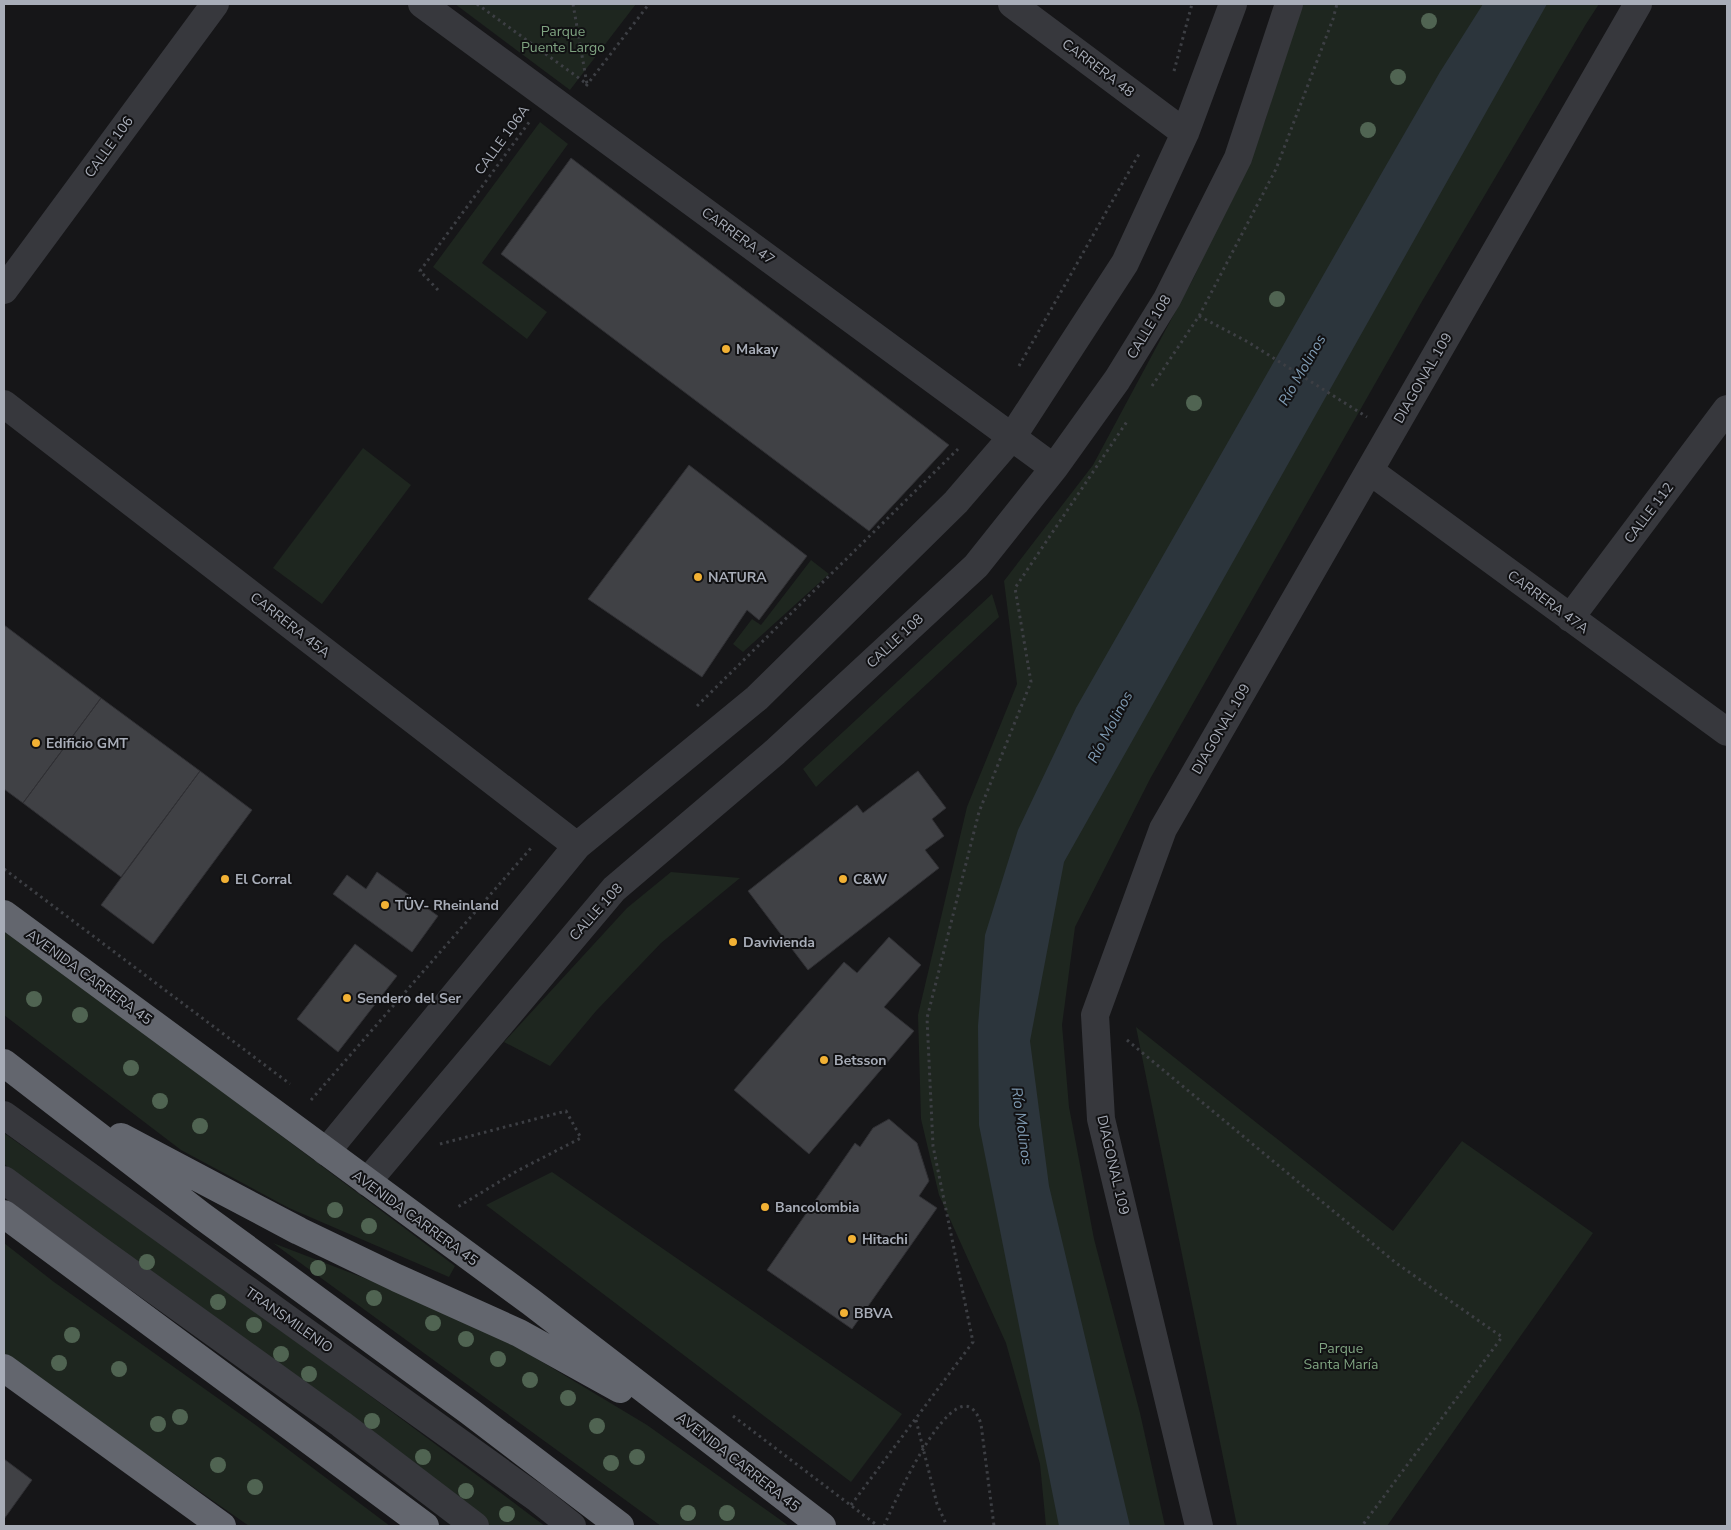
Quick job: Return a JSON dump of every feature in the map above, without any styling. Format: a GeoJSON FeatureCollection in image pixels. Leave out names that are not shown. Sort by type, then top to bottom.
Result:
{"type":"FeatureCollection","features":[{"type":"Feature","properties":{"kind":"highway","name":"AVENIDA CARRERA 45"},"geometry":{"type":"LineString","coordinates":[[4,914],[531,1302],[822,1526]]}},
{"type":"Feature","properties":{"kind":"highway"},"geometry":{"type":"LineString","coordinates":[[4,1063],[202,1216],[469,1411],[620,1526]]}},
{"type":"Feature","properties":{"kind":"highway"},"geometry":{"type":"LineString","coordinates":[[53,1100],[299,1230],[397,1278],[519,1333],[700,1433]]}},
{"type":"Feature","properties":{"kind":"highway"},"geometry":{"type":"LineString","coordinates":[[4,1214],[425,1526]]}},
{"type":"Feature","properties":{"kind":"highway"},"geometry":{"type":"LineString","coordinates":[[4,1368],[222,1526]]}},
{"type":"Feature","properties":{"kind":"street","name":"CALLE 106"},"geometry":{"type":"LineString","coordinates":[[4,290],[215,4]]}},
{"type":"Feature","properties":{"kind":"street","name":"CARRERA 47"},"geometry":{"type":"LineString","coordinates":[[422,4],[1054,468]]}},
{"type":"Feature","properties":{"kind":"street","name":"CARRERA 48"},"geometry":{"type":"LineString","coordinates":[[1012,4],[1185,133]]}},
{"type":"Feature","properties":{"kind":"street"},"geometry":{"type":"LineString","coordinates":[[326,1152],[577,846],[757,698],[956,502],[1012,437],[1124,263],[1185,133],[1233,4]]}},
{"type":"Feature","properties":{"kind":"street","name":"CALLE 108"},"geometry":{"type":"LineString","coordinates":[[366,1182],[614,889],[775,752],[976,566],[1054,468],[1117,380],[1167,299],[1238,158],[1289,4]]}},
{"type":"Feature","properties":{"kind":"street","name":"DIAGONAL 109"},"geometry":{"type":"LineString","coordinates":[[1199,1526],[1101,1119],[1095,1014],[1163,829],[1638,4]]}},
{"type":"Feature","properties":{"kind":"street","name":"CARRERA 45A"},"geometry":{"type":"LineString","coordinates":[[4,404],[577,846]]}},
{"type":"Feature","properties":{"kind":"street","name":"CALLE 112"},"geometry":{"type":"LineString","coordinates":[[1570,618],[1727,409]]}},
{"type":"Feature","properties":{"kind":"street","name":"CARRERA 47A"},"geometry":{"type":"LineString","coordinates":[[1370,471],[1727,732]]}},
{"type":"Feature","properties":{"kind":"street","name":"TRANSMILENIO"},"geometry":{"type":"LineString","coordinates":[[4,1115],[490,1464],[572,1526]]}},
{"type":"Feature","properties":{"kind":"street"},"geometry":{"type":"LineString","coordinates":[[4,1180],[98,1250],[341,1424],[475,1526]]}},
{"type":"Feature","properties":{"kind":"path"},"geometry":{"type":"LineString","coordinates":[[477,4],[587,84]]}},
{"type":"Feature","properties":{"kind":"path"},"geometry":{"type":"LineString","coordinates":[[573,4],[587,84]]}},
{"type":"Feature","properties":{"kind":"path"},"geometry":{"type":"LineString","coordinates":[[567,110],[649,4]]}},
{"type":"Feature","properties":{"kind":"path"},"geometry":{"type":"LineString","coordinates":[[1018,368],[1161,116],[1192,4]]}},
{"type":"Feature","properties":{"kind":"path"},"geometry":{"type":"LineString","coordinates":[[1149,390],[1199,316],[1276,169],[1333,19],[1336,4]]}},
{"type":"Feature","properties":{"kind":"path","name":"CALLE 106A"},"geometry":{"type":"LineString","coordinates":[[438,290],[420,271],[539,108],[567,110]]}},
{"type":"Feature","properties":{"kind":"path"},"geometry":{"type":"LineString","coordinates":[[1167,299],[1248,342],[1357,411]]}},
{"type":"Feature","properties":{"kind":"path"},"geometry":{"type":"LineString","coordinates":[[851,1505],[973,1342],[933,1146],[927,1018],[979,812],[1031,682],[1014,588],[1132,415]]}},
{"type":"Feature","properties":{"kind":"path"},"geometry":{"type":"LineString","coordinates":[[693,709],[989,420]]}},
{"type":"Feature","properties":{"kind":"path"},"geometry":{"type":"LineString","coordinates":[[312,1100],[550,826]]}},
{"type":"Feature","properties":{"kind":"path"},"geometry":{"type":"LineString","coordinates":[[1095,1014],[1396,1263],[1502,1337],[1362,1526]]}},
{"type":"Feature","properties":{"kind":"path"},"geometry":{"type":"LineString","coordinates":[[456,1208],[517,1171],[581,1138],[566,1112],[474,1135]]}},
{"type":"Feature","properties":{"kind":"path"},"geometry":{"type":"LineString","coordinates":[[884,1526],[912,1468],[927,1443],[951,1411],[961,1406],[967,1406],[974,1408],[981,1424],[994,1526]]}},
{"type":"Feature","properties":{"kind":"path"},"geometry":{"type":"LineString","coordinates":[[916,1420],[937,1504],[947,1526]]}},
{"type":"Feature","properties":{"kind":"green space","name":"Parque Puente Largo"},"geometry":{"type":"Polygon","coordinates":[[[455,4],[636,4],[570,90],[455,4]]]}},
{"type":"Feature","properties":{"kind":"green space"},"geometry":{"type":"Polygon","coordinates":[[[1298,4],[1599,4],[1421,303],[1150,779],[1075,927],[1062,1025],[1069,1107],[1094,1239],[1140,1413],[1165,1526],[1046,1526],[1040,1464],[1006,1343],[939,1195],[921,1119],[918,1015],[967,807],[1017,684],[1004,581],[1093,465],[1194,277],[1265,121],[1298,4]]]}},
{"type":"Feature","properties":{"kind":"green space"},"geometry":{"type":"Polygon","coordinates":[[[540,122],[568,144],[482,263],[547,312],[527,339],[433,267],[540,122]]]}},
{"type":"Feature","properties":{"kind":"green space"},"geometry":{"type":"Polygon","coordinates":[[[363,448],[411,485],[322,604],[273,568],[363,448]]]}},
{"type":"Feature","properties":{"kind":"green space"},"geometry":{"type":"Polygon","coordinates":[[[811,560],[829,574],[743,652],[733,644],[752,619],[761,625],[811,560]]]}},
{"type":"Feature","properties":{"kind":"green space"},"geometry":{"type":"Polygon","coordinates":[[[992,594],[999,617],[816,787],[803,769],[992,594]]]}},
{"type":"Feature","properties":{"kind":"green space"},"geometry":{"type":"Polygon","coordinates":[[[671,872],[740,878],[661,943],[596,1011],[550,1066],[504,1042],[627,908],[671,872]]]}},
{"type":"Feature","properties":{"kind":"green space"},"geometry":{"type":"Polygon","coordinates":[[[4,928],[455,1266],[449,1277],[289,1208],[181,1150],[4,1015],[4,928]]]}},
{"type":"Feature","properties":{"kind":"green space","name":"Parque Santa María"},"geometry":{"type":"Polygon","coordinates":[[[1136,1027],[1393,1231],[1462,1141],[1593,1233],[1387,1526],[1237,1526],[1136,1027]]]}},
{"type":"Feature","properties":{"kind":"green space"},"geometry":{"type":"Polygon","coordinates":[[[4,1133],[276,1327],[545,1526],[491,1526],[230,1336],[4,1164],[4,1133]]]}},
{"type":"Feature","properties":{"kind":"green space"},"geometry":{"type":"Polygon","coordinates":[[[552,1172],[902,1414],[851,1482],[486,1205],[552,1172]]]}},
{"type":"Feature","properties":{"kind":"green space"},"geometry":{"type":"Polygon","coordinates":[[[4,1243],[54,1282],[257,1426],[390,1526],[249,1526],[16,1363],[4,1354],[4,1243]]]}},
{"type":"Feature","properties":{"kind":"green space"},"geometry":{"type":"Polygon","coordinates":[[[273,1243],[437,1306],[524,1351],[647,1425],[789,1526],[661,1526],[273,1243]]]}},
{"type":"Feature","properties":{"kind":"water","name":"Río Molinos"},"geometry":{"type":"Polygon","coordinates":[[[1483,4],[1547,4],[1064,862],[1030,1041],[1049,1186],[1130,1526],[1059,1526],[979,1125],[978,1026],[985,935],[1018,830],[1076,708],[1440,72],[1483,4]]]}},
{"type":"Feature","properties":{"kind":"building","name":"Makay"},"geometry":{"type":"Polygon","coordinates":[[[571,158],[949,445],[869,531],[501,254],[571,158]]]}},
{"type":"Feature","properties":{"kind":"building","name":"NATURA"},"geometry":{"type":"Polygon","coordinates":[[[689,465],[807,556],[759,620],[747,610],[702,677],[588,599],[689,465]]]}},
{"type":"Feature","properties":{"kind":"building","name":"Edificio GMT"},"geometry":{"type":"Polygon","coordinates":[[[4,625],[101,698],[23,803],[4,789],[4,625]]]}},
{"type":"Feature","properties":{"kind":"building"},"geometry":{"type":"Polygon","coordinates":[[[101,698],[200,771],[121,877],[23,803],[101,698]]]}},
{"type":"Feature","properties":{"kind":"building"},"geometry":{"type":"Polygon","coordinates":[[[200,771],[252,810],[153,944],[101,905],[200,771]]]}},
{"type":"Feature","properties":{"kind":"building","name":"C&W"},"geometry":{"type":"Polygon","coordinates":[[[918,771],[946,808],[932,819],[944,836],[925,850],[939,868],[808,970],[748,891],[857,805],[863,813],[918,771]]]}},
{"type":"Feature","properties":{"kind":"building","name":"TÜV- Rheinland"},"geometry":{"type":"Polygon","coordinates":[[[377,872],[438,916],[412,952],[333,894],[347,875],[366,889],[377,872]]]}},
{"type":"Feature","properties":{"kind":"building","name":"Betsson"},"geometry":{"type":"Polygon","coordinates":[[[889,937],[921,965],[884,1007],[914,1031],[809,1154],[734,1090],[844,962],[857,973],[889,937]]]}},
{"type":"Feature","properties":{"kind":"building","name":"Sendero del Ser"},"geometry":{"type":"Polygon","coordinates":[[[355,944],[397,976],[338,1052],[297,1019],[355,944]]]}},
{"type":"Feature","properties":{"kind":"building","name":"Hitachi"},"geometry":{"type":"Polygon","coordinates":[[[889,1119],[917,1143],[929,1181],[919,1196],[937,1208],[852,1329],[767,1270],[855,1143],[860,1147],[873,1128],[889,1119]]]}},
{"type":"Feature","properties":{"kind":"building"},"geometry":{"type":"Polygon","coordinates":[[[4,1459],[32,1480],[4,1519],[4,1459]]]}},
{"type":"Feature","properties":{"kind":"place","name":"Makay"},"geometry":{"type":"Point","coordinates":[726,349]}},
{"type":"Feature","properties":{"kind":"place","name":"NATURA"},"geometry":{"type":"Point","coordinates":[698,577]}},
{"type":"Feature","properties":{"kind":"place","name":"Edificio GMT"},"geometry":{"type":"Point","coordinates":[36,743]}},
{"type":"Feature","properties":{"kind":"place","name":"El Corral"},"geometry":{"type":"Point","coordinates":[225,879]}},
{"type":"Feature","properties":{"kind":"place","name":"C&W"},"geometry":{"type":"Point","coordinates":[843,879]}},
{"type":"Feature","properties":{"kind":"place","name":"TÜV- Rheinland"},"geometry":{"type":"Point","coordinates":[385,905]}},
{"type":"Feature","properties":{"kind":"place","name":"Davivienda"},"geometry":{"type":"Point","coordinates":[733,942]}},
{"type":"Feature","properties":{"kind":"place","name":"Sendero del Ser"},"geometry":{"type":"Point","coordinates":[347,998]}},
{"type":"Feature","properties":{"kind":"place","name":"Betsson"},"geometry":{"type":"Point","coordinates":[824,1060]}},
{"type":"Feature","properties":{"kind":"place","name":"Bancolombia"},"geometry":{"type":"Point","coordinates":[765,1207]}},
{"type":"Feature","properties":{"kind":"place","name":"Hitachi"},"geometry":{"type":"Point","coordinates":[852,1239]}},
{"type":"Feature","properties":{"kind":"place","name":"BBVA"},"geometry":{"type":"Point","coordinates":[844,1313]}}]}
